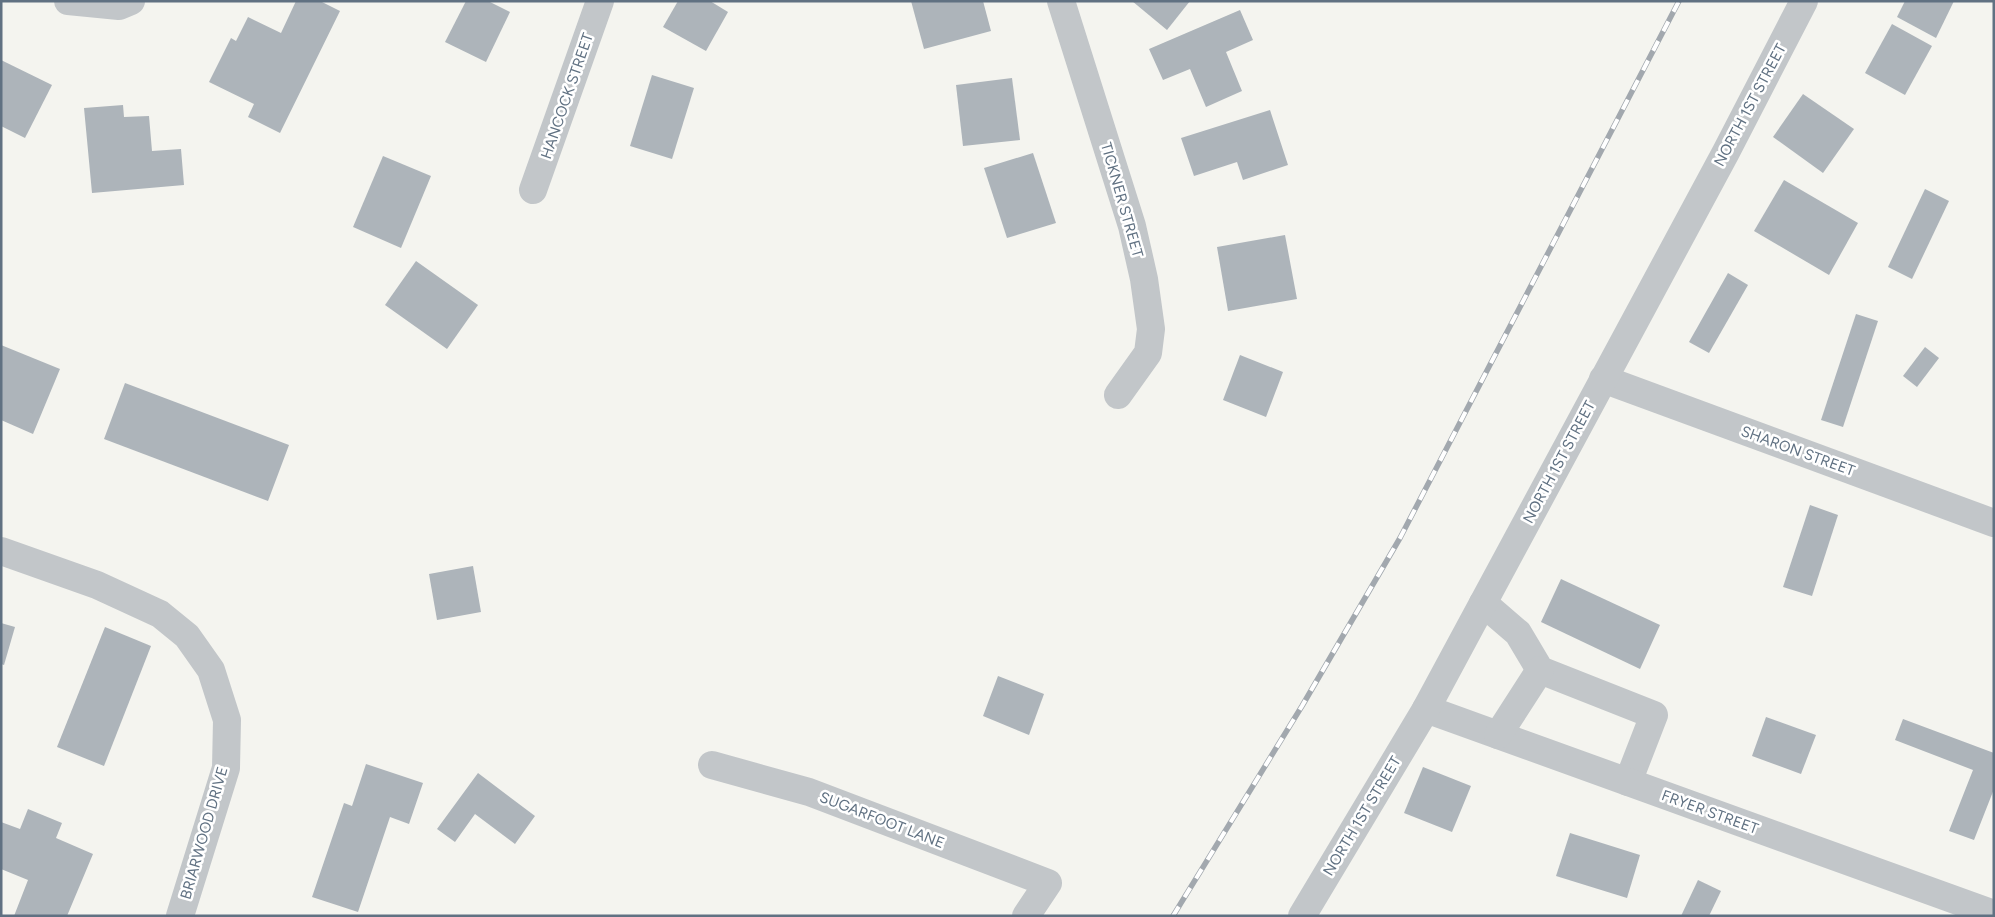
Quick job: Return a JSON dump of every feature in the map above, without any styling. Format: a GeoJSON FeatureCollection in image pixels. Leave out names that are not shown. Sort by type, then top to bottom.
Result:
{"type":"FeatureCollection","features":[{"type":"Feature","properties":{"kind":"street"},"geometry":{"type":"LineString","coordinates":[[68,1],[119,6],[131,1]]}},
{"type":"Feature","properties":{"kind":"street","name":"HANCOCK STREET"},"geometry":{"type":"LineString","coordinates":[[533,190],[600,1]]}},
{"type":"Feature","properties":{"kind":"street","name":"TICKNER STREET"},"geometry":{"type":"LineString","coordinates":[[1061,1],[1132,226],[1146,289],[1151,328],[1148,352],[1118,395]]}},
{"type":"Feature","properties":{"kind":"street","name":"NORTH 1ST STREET"},"geometry":{"type":"LineString","coordinates":[[1302,916],[1426,709],[1726,152],[1804,1]]}},
{"type":"Feature","properties":{"kind":"street","name":"SHARON STREET"},"geometry":{"type":"LineString","coordinates":[[1603,379],[1994,523]]}},
{"type":"Feature","properties":{"kind":"street","name":"BRIARWOOD DRIVE"},"geometry":{"type":"LineString","coordinates":[[1,552],[97,584],[160,614],[186,636],[211,670],[227,720],[226,768],[180,916]]}},
{"type":"Feature","properties":{"kind":"street"},"geometry":{"type":"LineString","coordinates":[[1483,603],[1518,633],[1540,670],[1654,715],[1628,782]]}},
{"type":"Feature","properties":{"kind":"street"},"geometry":{"type":"LineString","coordinates":[[1498,735],[1540,670]]}},
{"type":"Feature","properties":{"kind":"street","name":"FRYER STREET"},"geometry":{"type":"LineString","coordinates":[[1426,709],[1994,914]]}},
{"type":"Feature","properties":{"kind":"street","name":"SUGARFOOT LANE"},"geometry":{"type":"LineString","coordinates":[[712,765],[809,792],[1048,883],[1026,916]]}},
{"type":"Feature","properties":{"kind":"building"},"geometry":{"type":"Polygon","coordinates":[[[296,1],[320,1],[340,11],[280,133],[248,117],[254,104],[209,82],[231,38],[236,41],[248,17],[281,33],[296,1]]]}},
{"type":"Feature","properties":{"kind":"building"},"geometry":{"type":"Polygon","coordinates":[[[466,1],[488,1],[510,12],[486,62],[445,42],[466,1]]]}},
{"type":"Feature","properties":{"kind":"building"},"geometry":{"type":"Polygon","coordinates":[[[678,1],[710,1],[728,12],[706,51],[663,27],[678,1]]]}},
{"type":"Feature","properties":{"kind":"building"},"geometry":{"type":"Polygon","coordinates":[[[911,1],[983,1],[991,31],[924,49],[911,1]]]}},
{"type":"Feature","properties":{"kind":"building"},"geometry":{"type":"Polygon","coordinates":[[[1132,1],[1190,1],[1167,30],[1132,1]]]}},
{"type":"Feature","properties":{"kind":"building"},"geometry":{"type":"Polygon","coordinates":[[[1905,1],[1954,1],[1936,38],[1897,17],[1905,1]]]}},
{"type":"Feature","properties":{"kind":"building"},"geometry":{"type":"Polygon","coordinates":[[[1240,10],[1253,40],[1226,52],[1242,91],[1206,107],[1190,69],[1163,80],[1149,49],[1240,10]]]}},
{"type":"Feature","properties":{"kind":"building"},"geometry":{"type":"Polygon","coordinates":[[[1892,24],[1932,46],[1905,95],[1865,73],[1892,24]]]}},
{"type":"Feature","properties":{"kind":"building"},"geometry":{"type":"Polygon","coordinates":[[[1,60],[52,85],[25,138],[1,126],[1,60]]]}},
{"type":"Feature","properties":{"kind":"building"},"geometry":{"type":"Polygon","coordinates":[[[652,75],[694,88],[672,159],[630,146],[652,75]]]}},
{"type":"Feature","properties":{"kind":"building"},"geometry":{"type":"Polygon","coordinates":[[[1012,78],[1020,140],[963,146],[956,85],[1012,78]]]}},
{"type":"Feature","properties":{"kind":"building"},"geometry":{"type":"Polygon","coordinates":[[[1803,94],[1854,129],[1823,173],[1773,137],[1803,94]]]}},
{"type":"Feature","properties":{"kind":"building"},"geometry":{"type":"Polygon","coordinates":[[[123,105],[124,117],[149,116],[152,151],[181,149],[184,185],[92,193],[84,108],[123,105]]]}},
{"type":"Feature","properties":{"kind":"building"},"geometry":{"type":"Polygon","coordinates":[[[1270,110],[1288,165],[1243,180],[1237,162],[1194,176],[1181,138],[1270,110]]]}},
{"type":"Feature","properties":{"kind":"building"},"geometry":{"type":"Polygon","coordinates":[[[1033,153],[1056,223],[1007,238],[984,168],[1033,153]]]}},
{"type":"Feature","properties":{"kind":"building"},"geometry":{"type":"Polygon","coordinates":[[[383,156],[431,176],[401,248],[353,227],[383,156]]]}},
{"type":"Feature","properties":{"kind":"building"},"geometry":{"type":"Polygon","coordinates":[[[1784,180],[1858,223],[1829,275],[1754,231],[1784,180]]]}},
{"type":"Feature","properties":{"kind":"building"},"geometry":{"type":"Polygon","coordinates":[[[1925,189],[1949,201],[1912,279],[1888,267],[1925,189]]]}},
{"type":"Feature","properties":{"kind":"building"},"geometry":{"type":"Polygon","coordinates":[[[1285,235],[1297,299],[1228,311],[1217,247],[1285,235]]]}},
{"type":"Feature","properties":{"kind":"building"},"geometry":{"type":"Polygon","coordinates":[[[416,261],[478,305],[447,349],[385,305],[416,261]]]}},
{"type":"Feature","properties":{"kind":"building"},"geometry":{"type":"Polygon","coordinates":[[[1728,273],[1748,285],[1709,353],[1689,342],[1728,273]]]}},
{"type":"Feature","properties":{"kind":"building"},"geometry":{"type":"Polygon","coordinates":[[[1856,314],[1878,321],[1843,427],[1821,420],[1856,314]]]}},
{"type":"Feature","properties":{"kind":"building"},"geometry":{"type":"Polygon","coordinates":[[[1,345],[60,369],[33,434],[1,420],[1,345]]]}},
{"type":"Feature","properties":{"kind":"building"},"geometry":{"type":"Polygon","coordinates":[[[1925,347],[1939,358],[1917,387],[1903,376],[1925,347]]]}},
{"type":"Feature","properties":{"kind":"building"},"geometry":{"type":"Polygon","coordinates":[[[1240,355],[1283,372],[1266,417],[1223,400],[1240,355]]]}},
{"type":"Feature","properties":{"kind":"building"},"geometry":{"type":"Polygon","coordinates":[[[125,383],[289,445],[268,501],[104,439],[125,383]]]}},
{"type":"Feature","properties":{"kind":"building"},"geometry":{"type":"Polygon","coordinates":[[[1810,505],[1838,515],[1812,596],[1783,587],[1810,505]]]}},
{"type":"Feature","properties":{"kind":"building"},"geometry":{"type":"Polygon","coordinates":[[[473,566],[481,612],[437,620],[429,574],[473,566]]]}},
{"type":"Feature","properties":{"kind":"building"},"geometry":{"type":"Polygon","coordinates":[[[1561,579],[1660,625],[1640,669],[1541,622],[1561,579]]]}},
{"type":"Feature","properties":{"kind":"building"},"geometry":{"type":"Polygon","coordinates":[[[1,623],[15,627],[4,665],[1,664],[1,623]]]}},
{"type":"Feature","properties":{"kind":"building"},"geometry":{"type":"Polygon","coordinates":[[[105,627],[151,646],[104,766],[57,747],[105,627]]]}},
{"type":"Feature","properties":{"kind":"building"},"geometry":{"type":"Polygon","coordinates":[[[998,676],[1044,694],[1029,735],[983,716],[998,676]]]}},
{"type":"Feature","properties":{"kind":"building"},"geometry":{"type":"Polygon","coordinates":[[[1766,717],[1816,735],[1801,774],[1752,756],[1766,717]]]}},
{"type":"Feature","properties":{"kind":"building"},"geometry":{"type":"Polygon","coordinates":[[[1903,719],[1994,753],[1994,789],[1974,840],[1949,831],[1973,770],[1895,740],[1903,719]]]}},
{"type":"Feature","properties":{"kind":"building"},"geometry":{"type":"Polygon","coordinates":[[[366,764],[423,783],[409,824],[390,817],[358,912],[312,897],[344,803],[352,806],[366,764]]]}},
{"type":"Feature","properties":{"kind":"building"},"geometry":{"type":"Polygon","coordinates":[[[1423,767],[1471,786],[1452,832],[1404,813],[1423,767]]]}},
{"type":"Feature","properties":{"kind":"building"},"geometry":{"type":"Polygon","coordinates":[[[478,773],[535,816],[515,844],[475,814],[455,842],[437,829],[478,773]]]}},
{"type":"Feature","properties":{"kind":"building"},"geometry":{"type":"Polygon","coordinates":[[[28,809],[62,823],[56,838],[93,854],[67,916],[14,916],[28,880],[1,869],[1,822],[20,829],[28,809]]]}},
{"type":"Feature","properties":{"kind":"building"},"geometry":{"type":"Polygon","coordinates":[[[1570,833],[1640,855],[1627,898],[1556,876],[1570,833]]]}},
{"type":"Feature","properties":{"kind":"building"},"geometry":{"type":"Polygon","coordinates":[[[1698,880],[1721,891],[1709,916],[1681,916],[1698,880]]]}},
{"type":"Feature","properties":{"kind":"railway"},"geometry":{"type":"LineString","coordinates":[[1173,916],[1302,706],[1400,538],[1679,1]]}}]}
